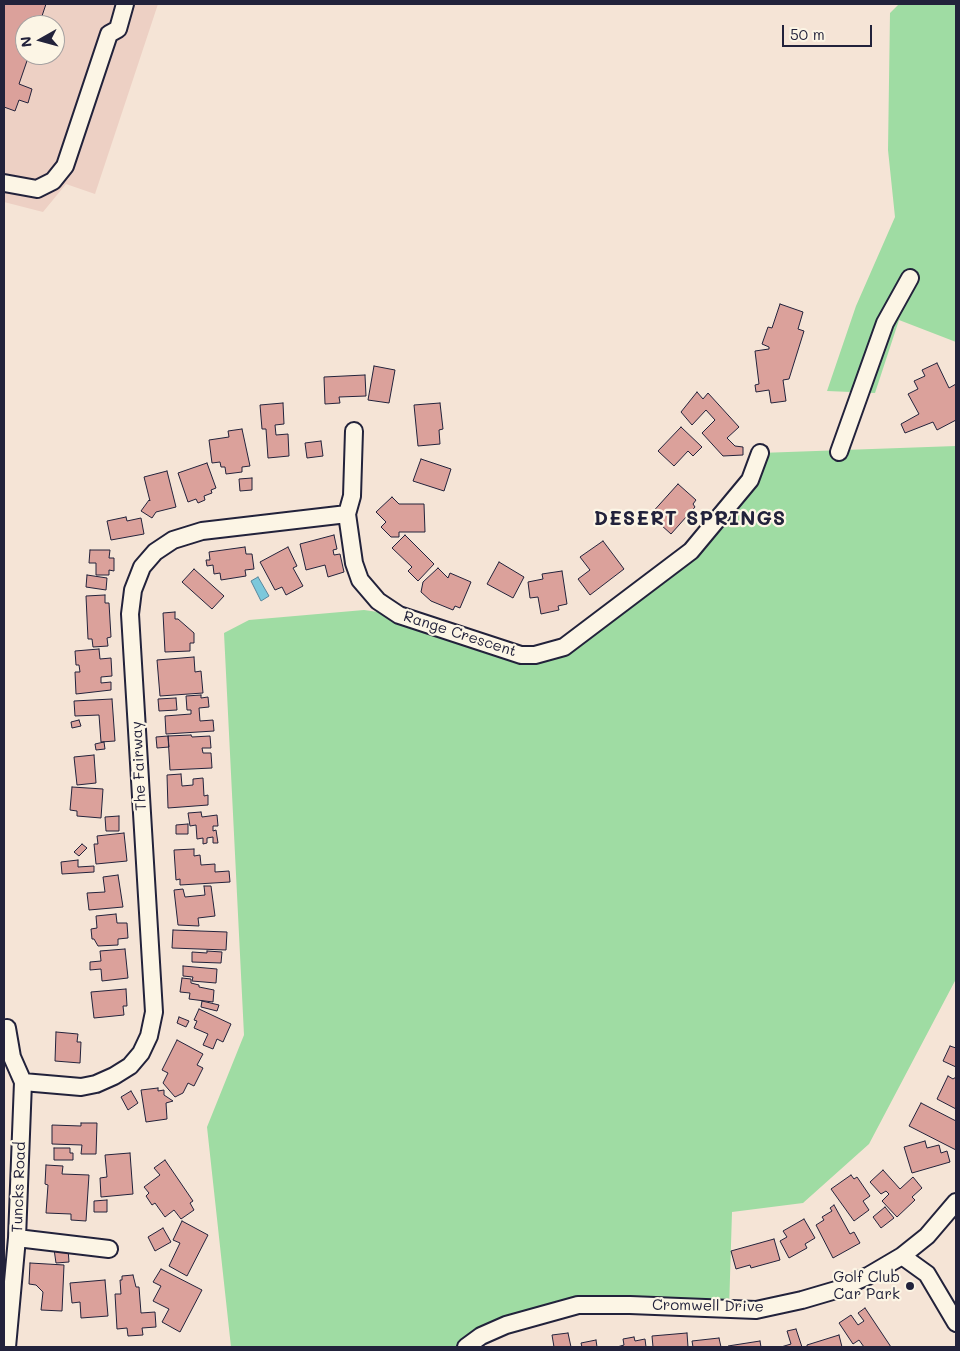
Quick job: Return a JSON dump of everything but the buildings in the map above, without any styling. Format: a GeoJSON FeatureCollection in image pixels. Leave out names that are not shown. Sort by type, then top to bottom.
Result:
{"type":"FeatureCollection","features":[{"type":"Feature","properties":{"kind":"street"},"geometry":{"type":"LineString","coordinates":[[4,183],[37,188],[53,181],[65,166],[109,34],[118,29],[125,4]]}},
{"type":"Feature","properties":{"kind":"street"},"geometry":{"type":"LineString","coordinates":[[840,452],[885,323],[910,278]]}},
{"type":"Feature","properties":{"kind":"street","name":"Range Crescent"},"geometry":{"type":"LineString","coordinates":[[354,431],[352,496],[347,514],[354,563],[360,580],[378,601],[399,615],[510,653],[535,655],[564,647],[692,551],[750,480],[760,453]]}},
{"type":"Feature","properties":{"kind":"street","name":"The Fairway"},"geometry":{"type":"LineString","coordinates":[[23,1082],[80,1087],[96,1084],[130,1066],[141,1053],[149,1036],[153,1003],[130,614],[133,590],[142,567],[155,552],[172,540],[202,531],[347,514]]}},
{"type":"Feature","properties":{"kind":"street","name":"Tuncks Road"},"geometry":{"type":"LineString","coordinates":[[7,1028],[12,1057],[23,1082],[17,1238],[7,1347]]}},
{"type":"Feature","properties":{"kind":"street","name":"Cromwell Drive"},"geometry":{"type":"LineString","coordinates":[[466,1347],[482,1336],[506,1325],[578,1305],[756,1310],[836,1290],[868,1276],[902,1256],[926,1236],[956,1202]]}},
{"type":"Feature","properties":{"kind":"street"},"geometry":{"type":"LineString","coordinates":[[17,1238],[110,1249]]}},
{"type":"Feature","properties":{"kind":"street"},"geometry":{"type":"LineString","coordinates":[[902,1256],[927,1274],[956,1323]]}},
{"type":"Feature","properties":{"kind":"shaded area"},"geometry":{"type":"Polygon","coordinates":[[[4,4],[158,4],[95,194],[66,184],[43,212],[4,202],[4,4]]]}},
{"type":"Feature","properties":{"kind":"green space"},"geometry":{"type":"Polygon","coordinates":[[[899,4],[956,4],[956,342],[899,320],[875,393],[827,391],[856,306],[895,217],[888,150],[890,13],[899,4]]]}},
{"type":"Feature","properties":{"kind":"green space"},"geometry":{"type":"Polygon","coordinates":[[[956,446],[956,979],[869,1144],[803,1203],[732,1212],[729,1310],[578,1305],[471,1347],[231,1347],[207,1127],[244,1035],[224,633],[249,620],[364,610],[399,615],[545,653],[691,551],[760,453],[956,446]]]}},
{"type":"Feature","properties":{"kind":"water"},"geometry":{"type":"Polygon","coordinates":[[[258,577],[269,596],[261,601],[251,581],[258,577]]]}},
{"type":"Feature","properties":{"kind":"place","name":"Golf Club Car Park"},"geometry":{"type":"Point","coordinates":[910,1286]}},
{"type":"Feature","properties":{"kind":"district","name":"DESERT SPRINGS"},"geometry":{"type":"Point","coordinates":[690,519]}}]}
